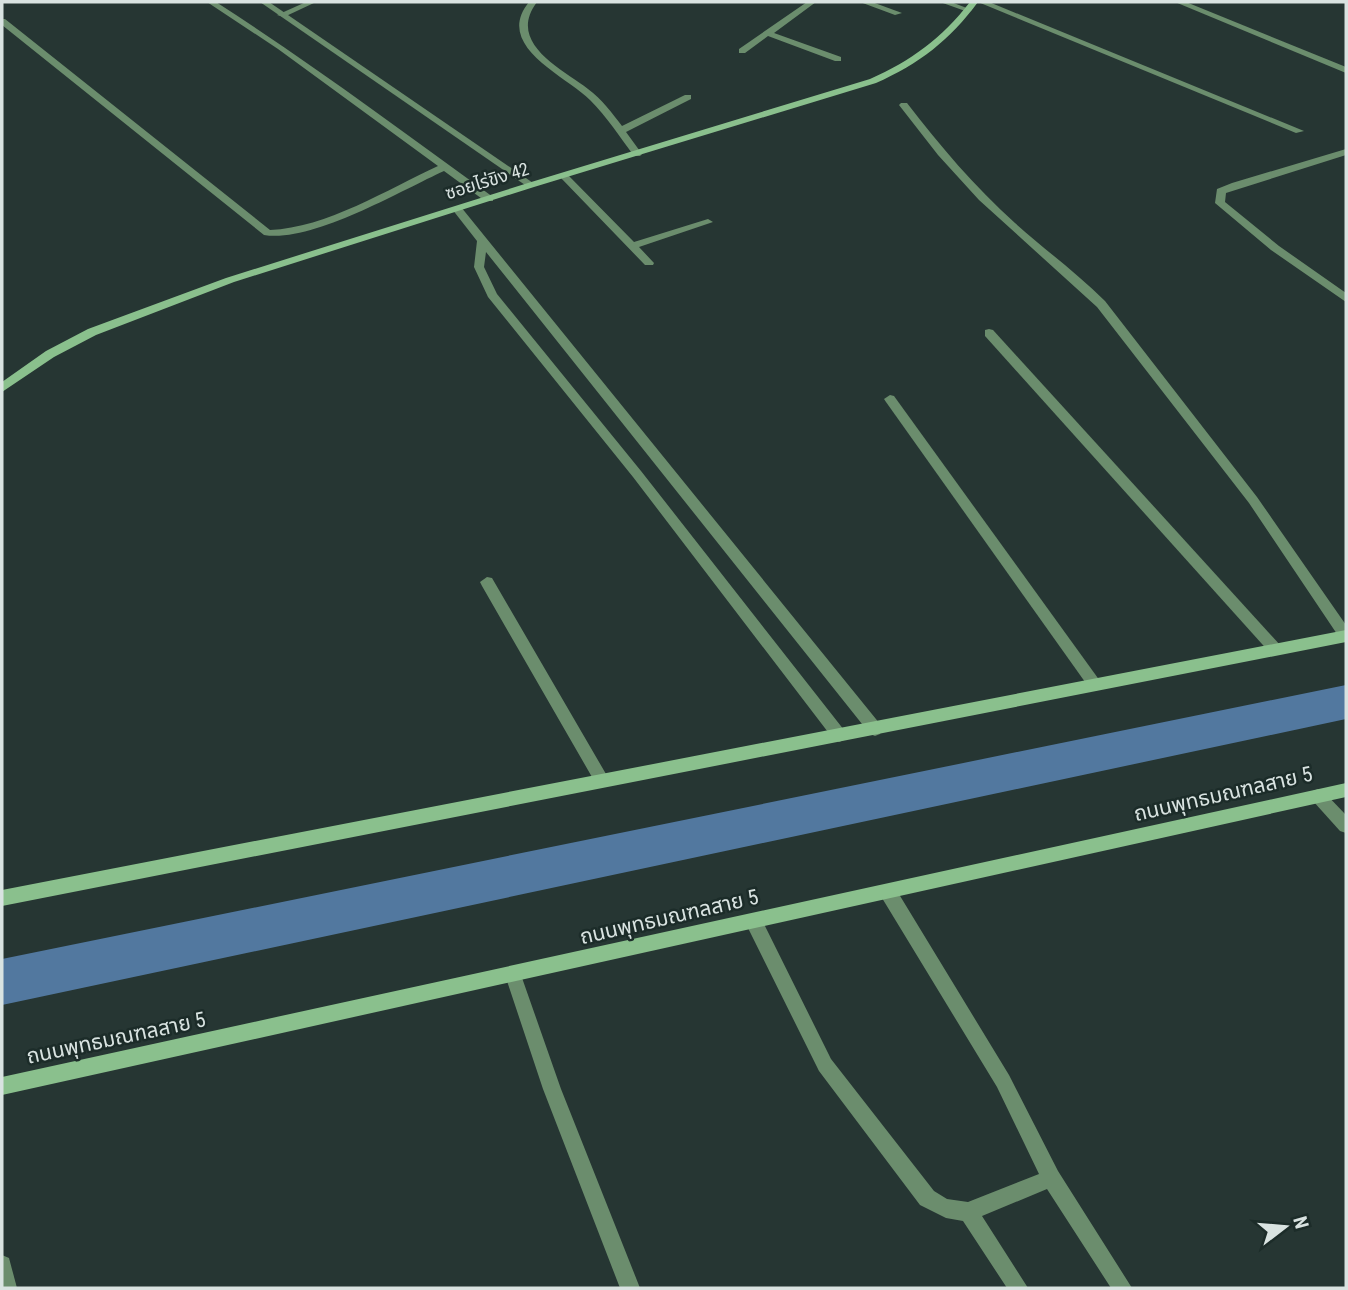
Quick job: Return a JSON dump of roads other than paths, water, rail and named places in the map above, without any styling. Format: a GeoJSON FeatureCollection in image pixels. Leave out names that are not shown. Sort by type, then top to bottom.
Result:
{"type":"FeatureCollection","features":[{"type":"Feature","properties":{"kind":"main road","name":"ซอยไร่ขิง 42"},"geometry":{"type":"LineString","coordinates":[[2,388],[50,354],[92,332],[151,308],[330,247],[889,76],[927,54],[971,6]]}},
{"type":"Feature","properties":{"kind":"main road"},"geometry":{"type":"LineString","coordinates":[[2,898],[601,779],[875,729],[1346,636]]}},
{"type":"Feature","properties":{"kind":"main road","name":"ถนนพุทธมณฑลสาย 5"},"geometry":{"type":"LineString","coordinates":[[2,1086],[1346,790]]}},
{"type":"Feature","properties":{"kind":"street"},"geometry":{"type":"LineString","coordinates":[[211,2],[281,47],[489,199]]}},
{"type":"Feature","properties":{"kind":"street"},"geometry":{"type":"LineString","coordinates":[[264,2],[531,185]]}},
{"type":"Feature","properties":{"kind":"street"},"geometry":{"type":"LineString","coordinates":[[281,15],[312,2]]}},
{"type":"Feature","properties":{"kind":"street"},"geometry":{"type":"LineString","coordinates":[[533,2],[525,16],[523,27],[530,45],[551,69],[584,89],[605,110],[637,155]]}},
{"type":"Feature","properties":{"kind":"street"},"geometry":{"type":"LineString","coordinates":[[742,51],[812,2]]}},
{"type":"Feature","properties":{"kind":"street"},"geometry":{"type":"LineString","coordinates":[[864,2],[898,13]]}},
{"type":"Feature","properties":{"kind":"street"},"geometry":{"type":"LineString","coordinates":[[944,2],[971,6]]}},
{"type":"Feature","properties":{"kind":"street"},"geometry":{"type":"LineString","coordinates":[[982,2],[1299,131]]}},
{"type":"Feature","properties":{"kind":"street"},"geometry":{"type":"LineString","coordinates":[[1180,2],[1346,70]]}},
{"type":"Feature","properties":{"kind":"street"},"geometry":{"type":"LineString","coordinates":[[2,21],[268,233],[293,233],[446,166]]}},
{"type":"Feature","properties":{"kind":"street"},"geometry":{"type":"LineString","coordinates":[[767,33],[838,59]]}},
{"type":"Feature","properties":{"kind":"street"},"geometry":{"type":"LineString","coordinates":[[620,131],[688,97]]}},
{"type":"Feature","properties":{"kind":"street"},"geometry":{"type":"LineString","coordinates":[[904,105],[953,169],[1013,227],[1077,277],[1101,304],[1254,500],[1346,636]]}},
{"type":"Feature","properties":{"kind":"street"},"geometry":{"type":"LineString","coordinates":[[1346,152],[1236,185],[1221,191],[1218,196],[1220,202],[1275,248],[1346,298]]}},
{"type":"Feature","properties":{"kind":"street"},"geometry":{"type":"LineString","coordinates":[[564,176],[649,263]]}},
{"type":"Feature","properties":{"kind":"street"},"geometry":{"type":"LineString","coordinates":[[457,209],[875,729]]}},
{"type":"Feature","properties":{"kind":"street"},"geometry":{"type":"LineString","coordinates":[[632,246],[708,222]]}},
{"type":"Feature","properties":{"kind":"street"},"geometry":{"type":"LineString","coordinates":[[482,241],[479,267],[492,295],[637,474],[839,735]]}},
{"type":"Feature","properties":{"kind":"street"},"geometry":{"type":"LineString","coordinates":[[989,333],[1276,650]]}},
{"type":"Feature","properties":{"kind":"street"},"geometry":{"type":"LineString","coordinates":[[890,399],[1095,685]]}},
{"type":"Feature","properties":{"kind":"street"},"geometry":{"type":"LineString","coordinates":[[487,582],[601,779]]}},
{"type":"Feature","properties":{"kind":"street"},"geometry":{"type":"LineString","coordinates":[[1318,796],[1346,826]]}},
{"type":"Feature","properties":{"kind":"street"},"geometry":{"type":"LineString","coordinates":[[888,892],[1003,1081],[1051,1178],[1122,1288]]}},
{"type":"Feature","properties":{"kind":"street"},"geometry":{"type":"LineString","coordinates":[[754,922],[825,1065],[927,1198],[941,1208],[968,1212],[1051,1178]]}},
{"type":"Feature","properties":{"kind":"street"},"geometry":{"type":"LineString","coordinates":[[513,975],[561,1113],[630,1288]]}},
{"type":"Feature","properties":{"kind":"street"},"geometry":{"type":"LineString","coordinates":[[968,1212],[1017,1288]]}},
{"type":"Feature","properties":{"kind":"street"},"geometry":{"type":"LineString","coordinates":[[2,1265],[6,1288]]}},
{"type":"Feature","properties":{"kind":"waterway"},"geometry":{"type":"LineString","coordinates":[[2,982],[1346,702]]}}]}
